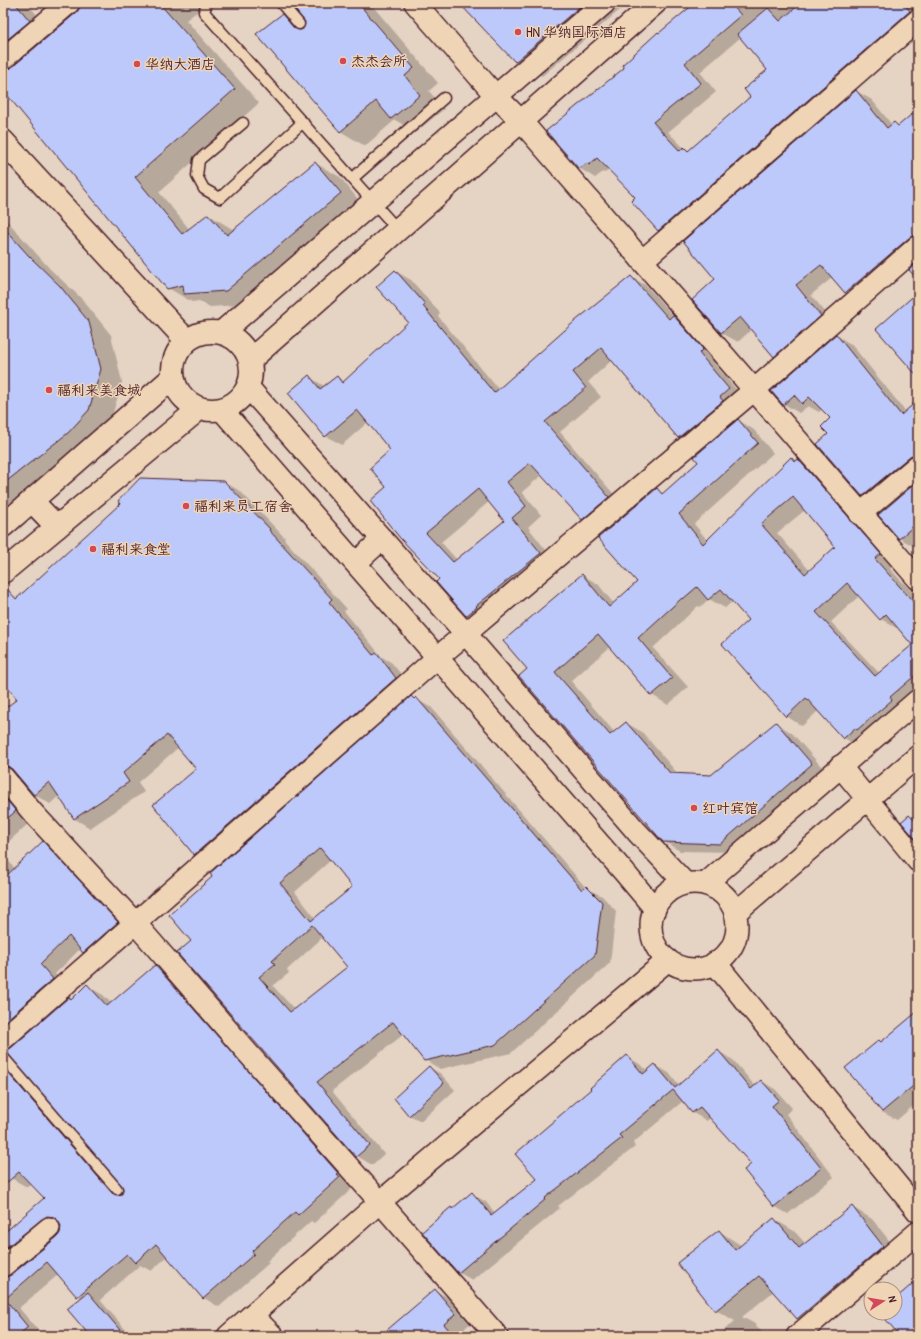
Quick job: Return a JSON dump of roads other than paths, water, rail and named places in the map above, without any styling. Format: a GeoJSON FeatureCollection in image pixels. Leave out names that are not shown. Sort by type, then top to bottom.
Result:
{"type":"FeatureCollection","features":[{"type":"Feature","properties":{"kind":"street"},"geometry":{"type":"LineString","coordinates":[[3,59],[69,3]]}},
{"type":"Feature","properties":{"kind":"street"},"geometry":{"type":"LineString","coordinates":[[415,3],[495,95],[521,121],[753,391],[918,579]]}},
{"type":"Feature","properties":{"kind":"street"},"geometry":{"type":"LineString","coordinates":[[222,332],[374,202],[495,95],[604,3]]}},
{"type":"Feature","properties":{"kind":"street"},"geometry":{"type":"LineString","coordinates":[[250,360],[655,3]]}},
{"type":"Feature","properties":{"kind":"street"},"geometry":{"type":"LineString","coordinates":[[642,261],[918,20]]}},
{"type":"Feature","properties":{"kind":"street"},"geometry":{"type":"LineString","coordinates":[[3,141],[186,340]]}},
{"type":"Feature","properties":{"kind":"street"},"geometry":{"type":"LineString","coordinates":[[3,1040],[135,922],[465,633],[753,391],[918,246]]}},
{"type":"Feature","properties":{"kind":"street"},"geometry":{"type":"LineString","coordinates":[[208,331],[222,332],[234,338],[244,348],[250,360],[251,374],[248,387],[240,399],[221,409],[213,411],[200,409],[185,400],[178,392],[172,378],[172,364],[177,351],[186,340],[195,334],[208,331]]}},
{"type":"Feature","properties":{"kind":"street"},"geometry":{"type":"LineString","coordinates":[[3,526],[172,378]]}},
{"type":"Feature","properties":{"kind":"street"},"geometry":{"type":"LineString","coordinates":[[248,387],[465,633],[637,832],[684,883]]}},
{"type":"Feature","properties":{"kind":"street"},"geometry":{"type":"LineString","coordinates":[[3,572],[200,409]]}},
{"type":"Feature","properties":{"kind":"street"},"geometry":{"type":"LineString","coordinates":[[221,409],[438,657],[655,909]]}},
{"type":"Feature","properties":{"kind":"street"},"geometry":{"type":"LineString","coordinates":[[860,514],[918,465]]}},
{"type":"Feature","properties":{"kind":"street"},"geometry":{"type":"LineString","coordinates":[[32,501],[57,527]]}},
{"type":"Feature","properties":{"kind":"street"},"geometry":{"type":"LineString","coordinates":[[356,563],[382,539]]}},
{"type":"Feature","properties":{"kind":"street"},"geometry":{"type":"LineString","coordinates":[[706,884],[840,766],[918,700]]}},
{"type":"Feature","properties":{"kind":"street"},"geometry":{"type":"LineString","coordinates":[[736,913],[918,756]]}},
{"type":"Feature","properties":{"kind":"street"},"geometry":{"type":"LineString","coordinates":[[840,766],[866,800],[918,861]]}},
{"type":"Feature","properties":{"kind":"street"},"geometry":{"type":"LineString","coordinates":[[3,777],[33,813],[135,922],[246,1051],[497,1336]]}},
{"type":"Feature","properties":{"kind":"street"},"geometry":{"type":"LineString","coordinates":[[684,883],[706,884],[719,890],[729,900],[736,913],[738,925],[736,936],[732,947],[725,956],[715,963],[704,968],[692,969],[679,966],[668,960],[658,950],[653,937],[652,923],[655,909],[662,898],[672,889],[684,883]]}},
{"type":"Feature","properties":{"kind":"street"},"geometry":{"type":"LineString","coordinates":[[228,1336],[380,1202],[668,960]]}},
{"type":"Feature","properties":{"kind":"street"},"geometry":{"type":"LineString","coordinates":[[715,963],[918,1211]]}},
{"type":"Feature","properties":{"kind":"street"},"geometry":{"type":"LineString","coordinates":[[3,1266],[49,1228]]}},
{"type":"Feature","properties":{"kind":"street"},"geometry":{"type":"LineString","coordinates":[[797,1336],[918,1232]]}},
{"type":"Feature","properties":{"kind":"street"},"geometry":{"type":"LineString","coordinates":[[252,1315],[273,1336]]}},
{"type":"Feature","properties":{"kind":"lane"},"geometry":{"type":"LineString","coordinates":[[207,3],[204,12],[398,230]]}},
{"type":"Feature","properties":{"kind":"lane"},"geometry":{"type":"LineString","coordinates":[[281,3],[299,24]]}},
{"type":"Feature","properties":{"kind":"lane"},"geometry":{"type":"LineString","coordinates":[[353,178],[444,98]]}},
{"type":"Feature","properties":{"kind":"lane"},"geometry":{"type":"LineString","coordinates":[[243,123],[199,160],[197,176],[204,189],[220,198],[303,122]]}},
{"type":"Feature","properties":{"kind":"lane"},"geometry":{"type":"LineString","coordinates":[[3,1057],[117,1189]]}},
{"type":"Feature","properties":{"kind":"place","name":"HN 华纳国际酒店"},"geometry":{"type":"Point","coordinates":[518,32]}},
{"type":"Feature","properties":{"kind":"place","name":"杰杰会所"},"geometry":{"type":"Point","coordinates":[343,61]}},
{"type":"Feature","properties":{"kind":"place","name":"华纳大酒店"},"geometry":{"type":"Point","coordinates":[137,64]}},
{"type":"Feature","properties":{"kind":"place","name":"福利来美食城"},"geometry":{"type":"Point","coordinates":[49,390]}},
{"type":"Feature","properties":{"kind":"place","name":"福利来员工宿舍"},"geometry":{"type":"Point","coordinates":[186,506]}},
{"type":"Feature","properties":{"kind":"place","name":"福利来食堂"},"geometry":{"type":"Point","coordinates":[93,549]}},
{"type":"Feature","properties":{"kind":"place","name":"红叶宾馆"},"geometry":{"type":"Point","coordinates":[694,808]}}]}
